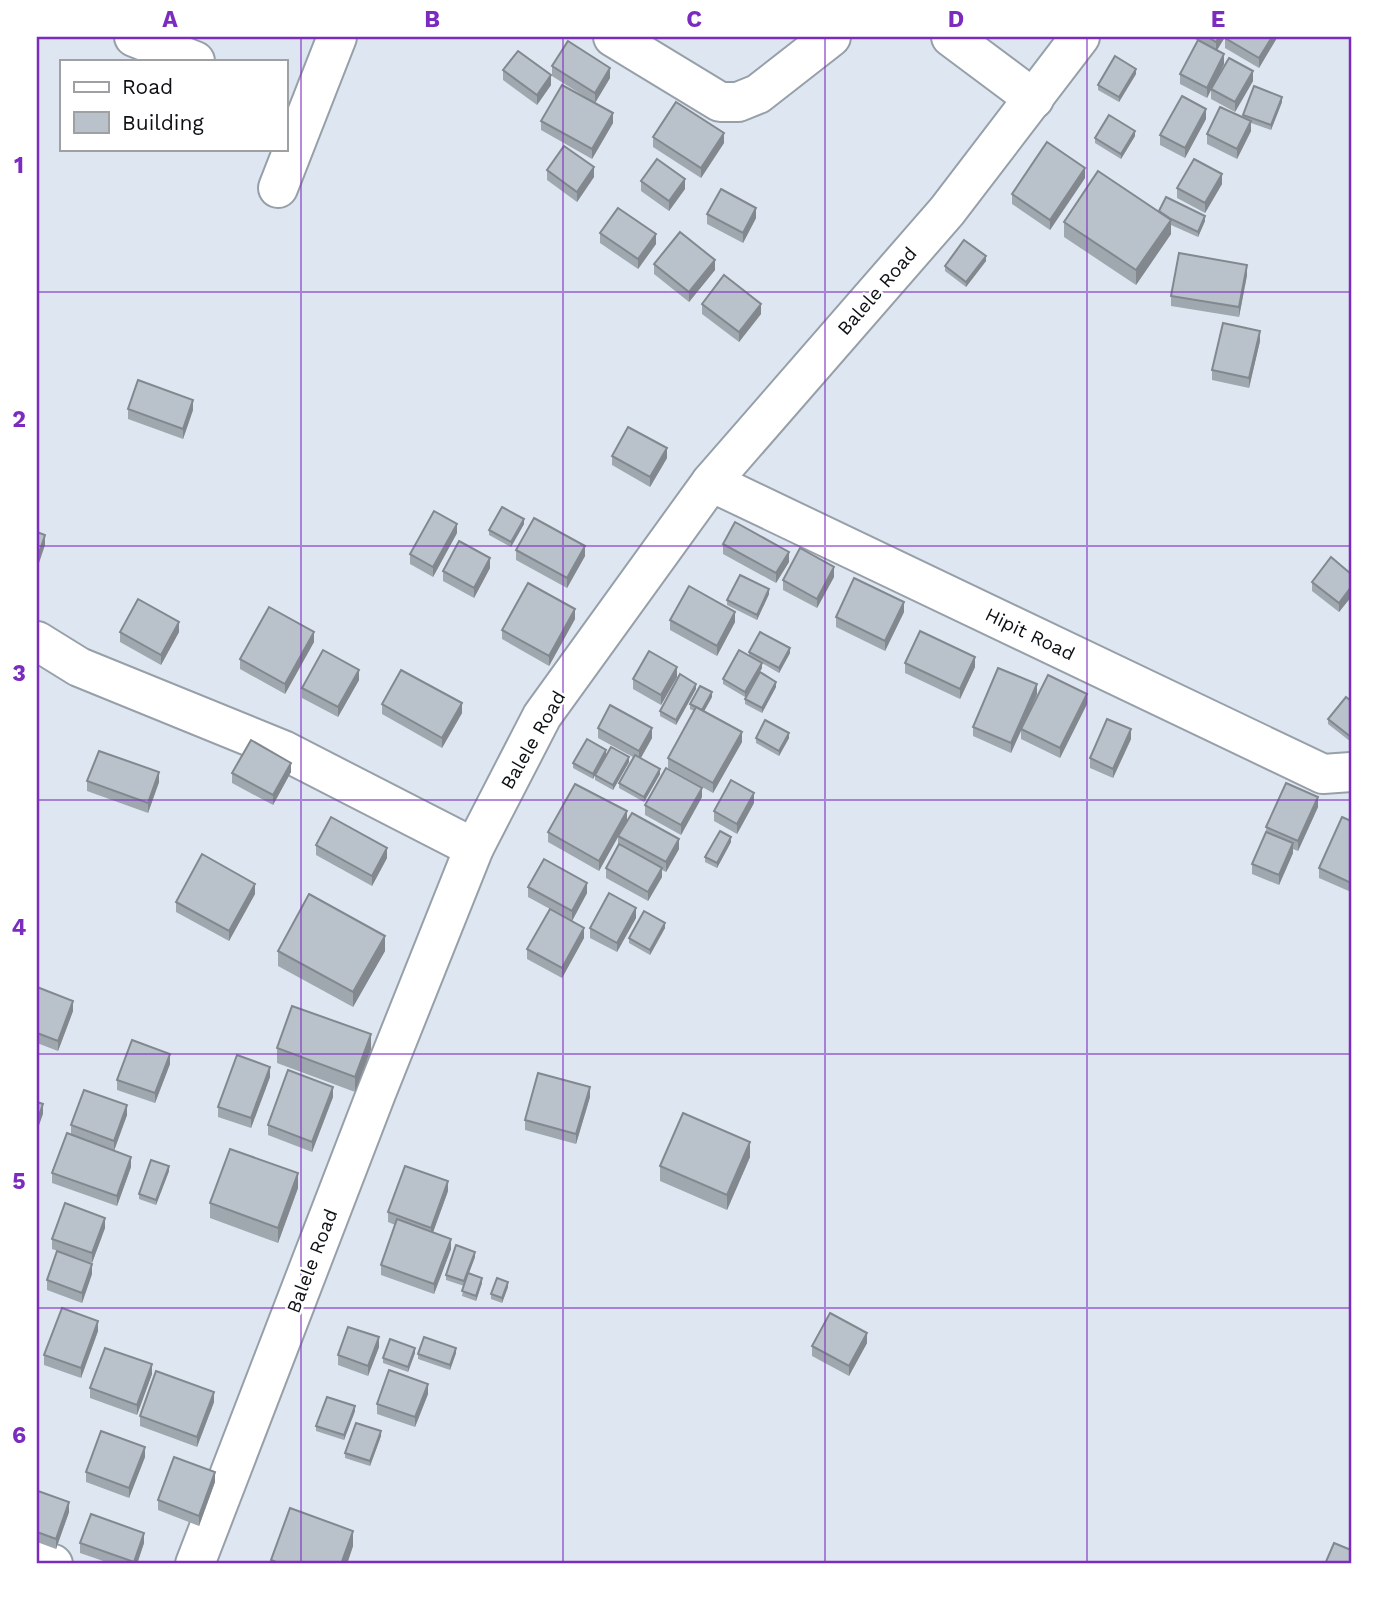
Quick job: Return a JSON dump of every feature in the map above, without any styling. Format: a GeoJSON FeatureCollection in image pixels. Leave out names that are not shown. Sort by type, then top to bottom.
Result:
{"type":"FeatureCollection","features":[{"type":"Feature","properties":{"kind":"street"},"geometry":{"type":"LineString","coordinates":[[134,37],[192,60]]}},
{"type":"Feature","properties":{"kind":"street"},"geometry":{"type":"LineString","coordinates":[[287,147],[297,102],[337,37]]}},
{"type":"Feature","properties":{"kind":"street"},"geometry":{"type":"LineString","coordinates":[[613,37],[720,102],[738,102],[758,94],[831,37]]}},
{"type":"Feature","properties":{"kind":"street"},"geometry":{"type":"LineString","coordinates":[[951,37],[1034,99]]}},
{"type":"Feature","properties":{"kind":"street","name":"Balele Road"},"geometry":{"type":"LineString","coordinates":[[195,1564],[377,1091],[474,848],[542,716],[711,482],[947,211],[1080,37]]}},
{"type":"Feature","properties":{"kind":"street"},"geometry":{"type":"LineString","coordinates":[[278,188],[286,150]]}},
{"type":"Feature","properties":{"kind":"street","name":"Hipit Road"},"geometry":{"type":"LineString","coordinates":[[711,482],[1323,774],[1351,772]]}},
{"type":"Feature","properties":{"kind":"street"},"geometry":{"type":"LineString","coordinates":[[37,641],[79,667],[283,750],[474,848]]}},
{"type":"Feature","properties":{"kind":"street"},"geometry":{"type":"LineString","coordinates":[[37,1559],[54,1564]]}},
{"type":"Feature","properties":{"kind":"building"},"geometry":{"type":"Polygon","coordinates":[[[1226,37],[1272,37],[1259,58],[1226,37]]]}},
{"type":"Feature","properties":{"kind":"building"},"geometry":{"type":"Polygon","coordinates":[[[1198,40],[1224,54],[1207,88],[1180,74],[1198,40]]]}},
{"type":"Feature","properties":{"kind":"building"},"geometry":{"type":"Polygon","coordinates":[[[568,41],[610,68],[595,93],[552,66],[568,41]]]}},
{"type":"Feature","properties":{"kind":"building"},"geometry":{"type":"Polygon","coordinates":[[[518,51],[551,75],[537,95],[503,70],[518,51]]]}},
{"type":"Feature","properties":{"kind":"building"},"geometry":{"type":"Polygon","coordinates":[[[1115,56],[1136,69],[1119,97],[1098,85],[1115,56]]]}},
{"type":"Feature","properties":{"kind":"building"},"geometry":{"type":"Polygon","coordinates":[[[1229,58],[1253,71],[1235,102],[1211,89],[1229,58]]]}},
{"type":"Feature","properties":{"kind":"building"},"geometry":{"type":"Polygon","coordinates":[[[562,85],[613,113],[592,149],[541,121],[562,85]]]}},
{"type":"Feature","properties":{"kind":"building"},"geometry":{"type":"Polygon","coordinates":[[[1254,86],[1282,97],[1271,125],[1243,115],[1254,86]]]}},
{"type":"Feature","properties":{"kind":"building"},"geometry":{"type":"Polygon","coordinates":[[[1182,96],[1206,109],[1185,148],[1160,135],[1182,96]]]}},
{"type":"Feature","properties":{"kind":"building"},"geometry":{"type":"Polygon","coordinates":[[[676,102],[724,133],[701,168],[653,137],[676,102]]]}},
{"type":"Feature","properties":{"kind":"building"},"geometry":{"type":"Polygon","coordinates":[[[1220,107],[1251,121],[1237,149],[1207,134],[1220,107]]]}},
{"type":"Feature","properties":{"kind":"building"},"geometry":{"type":"Polygon","coordinates":[[[1109,115],[1135,131],[1121,154],[1095,138],[1109,115]]]}},
{"type":"Feature","properties":{"kind":"building"},"geometry":{"type":"Polygon","coordinates":[[[1047,142],[1085,168],[1050,220],[1012,194],[1047,142]]]}},
{"type":"Feature","properties":{"kind":"building"},"geometry":{"type":"Polygon","coordinates":[[[564,146],[594,167],[577,192],[547,170],[564,146]]]}},
{"type":"Feature","properties":{"kind":"building"},"geometry":{"type":"Polygon","coordinates":[[[657,159],[685,179],[669,201],[641,181],[657,159]]]}},
{"type":"Feature","properties":{"kind":"building"},"geometry":{"type":"Polygon","coordinates":[[[1194,159],[1222,174],[1205,203],[1177,188],[1194,159]]]}},
{"type":"Feature","properties":{"kind":"building"},"geometry":{"type":"Polygon","coordinates":[[[1098,171],[1171,220],[1136,270],[1064,222],[1098,171]]]}},
{"type":"Feature","properties":{"kind":"building"},"geometry":{"type":"Polygon","coordinates":[[[721,189],[756,208],[743,233],[707,214],[721,189]]]}},
{"type":"Feature","properties":{"kind":"building"},"geometry":{"type":"Polygon","coordinates":[[[1166,197],[1205,216],[1198,232],[1159,211],[1166,197]]]}},
{"type":"Feature","properties":{"kind":"building"},"geometry":{"type":"Polygon","coordinates":[[[618,208],[656,234],[638,259],[600,233],[618,208]]]}},
{"type":"Feature","properties":{"kind":"building"},"geometry":{"type":"Polygon","coordinates":[[[680,232],[715,260],[689,292],[654,264],[680,232]]]}},
{"type":"Feature","properties":{"kind":"building"},"geometry":{"type":"Polygon","coordinates":[[[964,240],[986,256],[966,282],[945,266],[964,240]]]}},
{"type":"Feature","properties":{"kind":"building"},"geometry":{"type":"Polygon","coordinates":[[[1179,253],[1247,265],[1239,307],[1171,296],[1179,253]]]}},
{"type":"Feature","properties":{"kind":"building"},"geometry":{"type":"Polygon","coordinates":[[[724,275],[761,304],[739,332],[702,304],[724,275]]]}},
{"type":"Feature","properties":{"kind":"building"},"geometry":{"type":"Polygon","coordinates":[[[1223,323],[1260,331],[1249,378],[1212,370],[1223,323]]]}},
{"type":"Feature","properties":{"kind":"building"},"geometry":{"type":"Polygon","coordinates":[[[138,380],[193,400],[183,429],[128,409],[138,380]]]}},
{"type":"Feature","properties":{"kind":"building"},"geometry":{"type":"Polygon","coordinates":[[[628,427],[667,448],[650,477],[612,456],[628,427]]]}},
{"type":"Feature","properties":{"kind":"building"},"geometry":{"type":"Polygon","coordinates":[[[502,507],[524,519],[511,542],[489,530],[502,507]]]}},
{"type":"Feature","properties":{"kind":"building"},"geometry":{"type":"Polygon","coordinates":[[[434,511],[457,524],[433,567],[410,554],[434,511]]]}},
{"type":"Feature","properties":{"kind":"building"},"geometry":{"type":"Polygon","coordinates":[[[534,518],[585,546],[567,578],[516,550],[534,518]]]}},
{"type":"Feature","properties":{"kind":"building"},"geometry":{"type":"Polygon","coordinates":[[[735,522],[789,552],[776,573],[723,544],[735,522]]]}},
{"type":"Feature","properties":{"kind":"building"},"geometry":{"type":"Polygon","coordinates":[[[37,532],[45,535],[37,559],[37,532]]]}},
{"type":"Feature","properties":{"kind":"building"},"geometry":{"type":"Polygon","coordinates":[[[459,541],[490,558],[474,588],[443,571],[459,541]]]}},
{"type":"Feature","properties":{"kind":"building"},"geometry":{"type":"Polygon","coordinates":[[[800,548],[834,567],[817,599],[783,580],[800,548]]]}},
{"type":"Feature","properties":{"kind":"building"},"geometry":{"type":"Polygon","coordinates":[[[1331,557],[1351,574],[1351,587],[1339,603],[1312,582],[1331,557]]]}},
{"type":"Feature","properties":{"kind":"building"},"geometry":{"type":"Polygon","coordinates":[[[740,575],[769,589],[757,615],[727,600],[740,575]]]}},
{"type":"Feature","properties":{"kind":"building"},"geometry":{"type":"Polygon","coordinates":[[[854,578],[904,602],[885,641],[836,617],[854,578]]]}},
{"type":"Feature","properties":{"kind":"building"},"geometry":{"type":"Polygon","coordinates":[[[528,583],[575,609],[549,656],[502,630],[528,583]]]}},
{"type":"Feature","properties":{"kind":"building"},"geometry":{"type":"Polygon","coordinates":[[[689,586],[735,612],[717,646],[670,620],[689,586]]]}},
{"type":"Feature","properties":{"kind":"building"},"geometry":{"type":"Polygon","coordinates":[[[138,599],[179,622],[161,655],[120,632],[138,599]]]}},
{"type":"Feature","properties":{"kind":"building"},"geometry":{"type":"Polygon","coordinates":[[[269,607],[314,632],[285,684],[240,659],[269,607]]]}},
{"type":"Feature","properties":{"kind":"building"},"geometry":{"type":"Polygon","coordinates":[[[920,631],[975,657],[960,689],[905,663],[920,631]]]}},
{"type":"Feature","properties":{"kind":"building"},"geometry":{"type":"Polygon","coordinates":[[[760,632],[790,648],[779,668],[749,652],[760,632]]]}},
{"type":"Feature","properties":{"kind":"building"},"geometry":{"type":"Polygon","coordinates":[[[323,650],[359,670],[338,707],[302,688],[323,650]]]}},
{"type":"Feature","properties":{"kind":"building"},"geometry":{"type":"Polygon","coordinates":[[[739,650],[762,663],[745,692],[723,679],[739,650]]]}},
{"type":"Feature","properties":{"kind":"building"},"geometry":{"type":"Polygon","coordinates":[[[649,651],[677,667],[661,695],[633,679],[649,651]]]}},
{"type":"Feature","properties":{"kind":"building"},"geometry":{"type":"Polygon","coordinates":[[[998,668],[1037,684],[1011,743],[973,727],[998,668]]]}},
{"type":"Feature","properties":{"kind":"building"},"geometry":{"type":"Polygon","coordinates":[[[401,670],[462,703],[442,738],[382,704],[401,670]]]}},
{"type":"Feature","properties":{"kind":"building"},"geometry":{"type":"Polygon","coordinates":[[[760,672],[776,682],[762,708],[745,699],[760,672]]]}},
{"type":"Feature","properties":{"kind":"building"},"geometry":{"type":"Polygon","coordinates":[[[680,674],[696,684],[676,720],[660,711],[680,674]]]}},
{"type":"Feature","properties":{"kind":"building"},"geometry":{"type":"Polygon","coordinates":[[[1048,675],[1087,694],[1060,748],[1021,729],[1048,675]]]}},
{"type":"Feature","properties":{"kind":"building"},"geometry":{"type":"Polygon","coordinates":[[[700,686],[712,692],[702,710],[690,704],[700,686]]]}},
{"type":"Feature","properties":{"kind":"building"},"geometry":{"type":"Polygon","coordinates":[[[1346,697],[1351,701],[1351,737],[1328,719],[1346,697]]]}},
{"type":"Feature","properties":{"kind":"building"},"geometry":{"type":"Polygon","coordinates":[[[610,705],[652,728],[639,751],[598,728],[610,705]]]}},
{"type":"Feature","properties":{"kind":"building"},"geometry":{"type":"Polygon","coordinates":[[[696,707],[742,732],[713,783],[668,758],[696,707]]]}},
{"type":"Feature","properties":{"kind":"building"},"geometry":{"type":"Polygon","coordinates":[[[1107,719],[1131,729],[1113,769],[1090,758],[1107,719]]]}},
{"type":"Feature","properties":{"kind":"building"},"geometry":{"type":"Polygon","coordinates":[[[765,720],[789,733],[779,751],[756,738],[765,720]]]}},
{"type":"Feature","properties":{"kind":"building"},"geometry":{"type":"Polygon","coordinates":[[[587,739],[606,750],[593,774],[573,763],[587,739]]]}},
{"type":"Feature","properties":{"kind":"building"},"geometry":{"type":"Polygon","coordinates":[[[251,740],[291,763],[273,795],[232,773],[251,740]]]}},
{"type":"Feature","properties":{"kind":"building"},"geometry":{"type":"Polygon","coordinates":[[[611,747],[629,757],[613,785],[595,775],[611,747]]]}},
{"type":"Feature","properties":{"kind":"building"},"geometry":{"type":"Polygon","coordinates":[[[99,751],[159,772],[148,803],[87,781],[99,751]]]}},
{"type":"Feature","properties":{"kind":"building"},"geometry":{"type":"Polygon","coordinates":[[[635,755],[660,769],[644,797],[619,783],[635,755]]]}},
{"type":"Feature","properties":{"kind":"building"},"geometry":{"type":"Polygon","coordinates":[[[666,768],[702,788],[681,825],[645,805],[666,768]]]}},
{"type":"Feature","properties":{"kind":"building"},"geometry":{"type":"Polygon","coordinates":[[[731,780],[754,793],[737,824],[714,811],[731,780]]]}},
{"type":"Feature","properties":{"kind":"building"},"geometry":{"type":"Polygon","coordinates":[[[1286,783],[1318,797],[1298,841],[1266,827],[1286,783]]]}},
{"type":"Feature","properties":{"kind":"building"},"geometry":{"type":"Polygon","coordinates":[[[575,784],[627,811],[599,861],[548,832],[575,784]]]}},
{"type":"Feature","properties":{"kind":"building"},"geometry":{"type":"Polygon","coordinates":[[[632,813],[679,839],[666,862],[618,836],[632,813]]]}},
{"type":"Feature","properties":{"kind":"building"},"geometry":{"type":"Polygon","coordinates":[[[331,817],[387,848],[372,876],[316,845],[331,817]]]}},
{"type":"Feature","properties":{"kind":"building"},"geometry":{"type":"Polygon","coordinates":[[[1342,817],[1351,821],[1351,883],[1319,868],[1342,817]]]}},
{"type":"Feature","properties":{"kind":"building"},"geometry":{"type":"Polygon","coordinates":[[[720,831],[731,837],[717,863],[705,857],[720,831]]]}},
{"type":"Feature","properties":{"kind":"building"},"geometry":{"type":"Polygon","coordinates":[[[1266,832],[1293,843],[1279,875],[1252,864],[1266,832]]]}},
{"type":"Feature","properties":{"kind":"building"},"geometry":{"type":"Polygon","coordinates":[[[619,844],[662,868],[648,892],[606,868],[619,844]]]}},
{"type":"Feature","properties":{"kind":"building"},"geometry":{"type":"Polygon","coordinates":[[[202,854],[255,884],[229,931],[176,902],[202,854]]]}},
{"type":"Feature","properties":{"kind":"building"},"geometry":{"type":"Polygon","coordinates":[[[544,859],[587,883],[572,911],[528,887],[544,859]]]}},
{"type":"Feature","properties":{"kind":"building"},"geometry":{"type":"Polygon","coordinates":[[[609,893],[636,908],[617,943],[590,928],[609,893]]]}},
{"type":"Feature","properties":{"kind":"building"},"geometry":{"type":"Polygon","coordinates":[[[309,894],[385,936],[353,992],[278,951],[309,894]]]}},
{"type":"Feature","properties":{"kind":"building"},"geometry":{"type":"Polygon","coordinates":[[[550,909],[584,928],[562,968],[527,949],[550,909]]]}},
{"type":"Feature","properties":{"kind":"building"},"geometry":{"type":"Polygon","coordinates":[[[644,911],[665,923],[650,950],[629,938],[644,911]]]}},
{"type":"Feature","properties":{"kind":"building"},"geometry":{"type":"Polygon","coordinates":[[[37,987],[73,1001],[58,1041],[37,1033],[37,987]]]}},
{"type":"Feature","properties":{"kind":"building"},"geometry":{"type":"Polygon","coordinates":[[[292,1006],[371,1034],[355,1077],[277,1048],[292,1006]]]}},
{"type":"Feature","properties":{"kind":"building"},"geometry":{"type":"Polygon","coordinates":[[[132,1040],[170,1054],[155,1093],[117,1080],[132,1040]]]}},
{"type":"Feature","properties":{"kind":"building"},"geometry":{"type":"Polygon","coordinates":[[[237,1055],[270,1067],[251,1118],[218,1107],[237,1055]]]}},
{"type":"Feature","properties":{"kind":"building"},"geometry":{"type":"Polygon","coordinates":[[[288,1070],[333,1087],[312,1142],[268,1125],[288,1070]]]}},
{"type":"Feature","properties":{"kind":"building"},"geometry":{"type":"Polygon","coordinates":[[[538,1073],[590,1087],[576,1134],[525,1120],[538,1073]]]}},
{"type":"Feature","properties":{"kind":"building"},"geometry":{"type":"Polygon","coordinates":[[[84,1090],[127,1105],[114,1141],[71,1125],[84,1090]]]}},
{"type":"Feature","properties":{"kind":"building"},"geometry":{"type":"Polygon","coordinates":[[[37,1102],[43,1104],[37,1121],[37,1102]]]}},
{"type":"Feature","properties":{"kind":"building"},"geometry":{"type":"Polygon","coordinates":[[[683,1113],[750,1142],[727,1195],[660,1166],[683,1113]]]}},
{"type":"Feature","properties":{"kind":"building"},"geometry":{"type":"Polygon","coordinates":[[[67,1133],[131,1157],[117,1196],[52,1173],[67,1133]]]}},
{"type":"Feature","properties":{"kind":"building"},"geometry":{"type":"Polygon","coordinates":[[[230,1149],[298,1173],[278,1228],[210,1203],[230,1149]]]}},
{"type":"Feature","properties":{"kind":"building"},"geometry":{"type":"Polygon","coordinates":[[[151,1160],[169,1166],[156,1200],[139,1194],[151,1160]]]}},
{"type":"Feature","properties":{"kind":"building"},"geometry":{"type":"Polygon","coordinates":[[[405,1166],[448,1181],[431,1228],[388,1212],[405,1166]]]}},
{"type":"Feature","properties":{"kind":"building"},"geometry":{"type":"Polygon","coordinates":[[[65,1203],[105,1218],[92,1253],[52,1239],[65,1203]]]}},
{"type":"Feature","properties":{"kind":"building"},"geometry":{"type":"Polygon","coordinates":[[[397,1219],[451,1239],[434,1284],[381,1265],[397,1219]]]}},
{"type":"Feature","properties":{"kind":"building"},"geometry":{"type":"Polygon","coordinates":[[[456,1245],[475,1252],[464,1281],[446,1275],[456,1245]]]}},
{"type":"Feature","properties":{"kind":"building"},"geometry":{"type":"Polygon","coordinates":[[[57,1251],[92,1264],[82,1293],[47,1280],[57,1251]]]}},
{"type":"Feature","properties":{"kind":"building"},"geometry":{"type":"Polygon","coordinates":[[[468,1273],[482,1278],[476,1296],[462,1291],[468,1273]]]}},
{"type":"Feature","properties":{"kind":"building"},"geometry":{"type":"Polygon","coordinates":[[[497,1278],[508,1282],[502,1298],[491,1294],[497,1278]]]}},
{"type":"Feature","properties":{"kind":"building"},"geometry":{"type":"Polygon","coordinates":[[[62,1308],[98,1321],[81,1368],[44,1355],[62,1308]]]}},
{"type":"Feature","properties":{"kind":"building"},"geometry":{"type":"Polygon","coordinates":[[[830,1313],[867,1333],[849,1366],[812,1346],[830,1313]]]}},
{"type":"Feature","properties":{"kind":"building"},"geometry":{"type":"Polygon","coordinates":[[[348,1327],[379,1337],[368,1366],[338,1355],[348,1327]]]}},
{"type":"Feature","properties":{"kind":"building"},"geometry":{"type":"Polygon","coordinates":[[[424,1337],[456,1348],[450,1365],[418,1354],[424,1337]]]}},
{"type":"Feature","properties":{"kind":"building"},"geometry":{"type":"Polygon","coordinates":[[[390,1339],[415,1348],[408,1367],[383,1358],[390,1339]]]}},
{"type":"Feature","properties":{"kind":"building"},"geometry":{"type":"Polygon","coordinates":[[[105,1348],[152,1364],[137,1405],[90,1388],[105,1348]]]}},
{"type":"Feature","properties":{"kind":"building"},"geometry":{"type":"Polygon","coordinates":[[[389,1370],[428,1384],[415,1417],[377,1404],[389,1370]]]}},
{"type":"Feature","properties":{"kind":"building"},"geometry":{"type":"Polygon","coordinates":[[[156,1371],[214,1392],[197,1437],[140,1416],[156,1371]]]}},
{"type":"Feature","properties":{"kind":"building"},"geometry":{"type":"Polygon","coordinates":[[[327,1397],[355,1406],[344,1435],[316,1426],[327,1397]]]}},
{"type":"Feature","properties":{"kind":"building"},"geometry":{"type":"Polygon","coordinates":[[[356,1423],[381,1431],[370,1461],[345,1453],[356,1423]]]}},
{"type":"Feature","properties":{"kind":"building"},"geometry":{"type":"Polygon","coordinates":[[[101,1431],[145,1447],[129,1488],[86,1472],[101,1431]]]}},
{"type":"Feature","properties":{"kind":"building"},"geometry":{"type":"Polygon","coordinates":[[[174,1457],[215,1472],[199,1516],[158,1500],[174,1457]]]}},
{"type":"Feature","properties":{"kind":"building"},"geometry":{"type":"Polygon","coordinates":[[[38,1491],[69,1502],[56,1539],[37,1532],[38,1491]]]}},
{"type":"Feature","properties":{"kind":"building"},"geometry":{"type":"Polygon","coordinates":[[[290,1508],[353,1531],[341,1564],[281,1564],[271,1560],[290,1508]]]}},
{"type":"Feature","properties":{"kind":"building"},"geometry":{"type":"Polygon","coordinates":[[[91,1514],[144,1533],[134,1562],[80,1543],[91,1514]]]}},
{"type":"Feature","properties":{"kind":"building"},"geometry":{"type":"Polygon","coordinates":[[[1334,1543],[1351,1550],[1351,1564],[1325,1564],[1334,1543]]]}}]}
